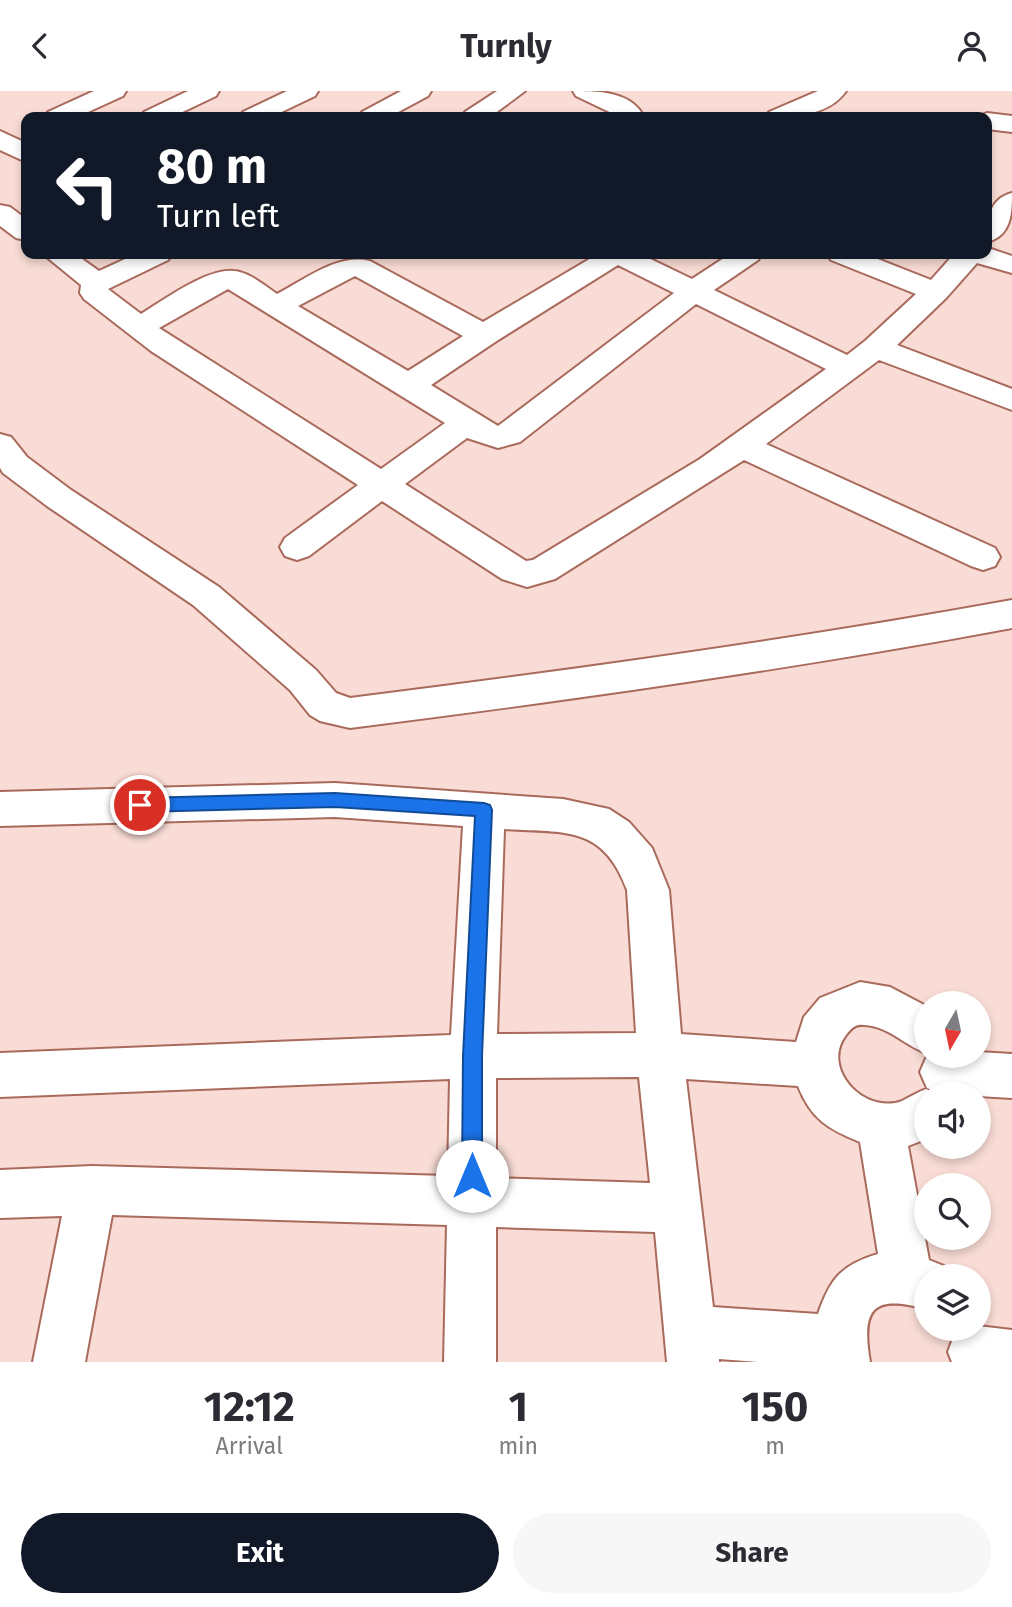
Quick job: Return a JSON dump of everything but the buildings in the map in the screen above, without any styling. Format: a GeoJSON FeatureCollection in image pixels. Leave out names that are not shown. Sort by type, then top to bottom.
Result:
{"type":"FeatureCollection","features":[{"type":"Feature","properties":{"kind":"street"},"geometry":{"type":"LineString","coordinates":[[47,91],[73,112]]}},
{"type":"Feature","properties":{"kind":"street"},"geometry":{"type":"LineString","coordinates":[[79,112],[114,91]]}},
{"type":"Feature","properties":{"kind":"street"},"geometry":{"type":"LineString","coordinates":[[163,112],[207,91]]}},
{"type":"Feature","properties":{"kind":"street"},"geometry":{"type":"LineString","coordinates":[[262,112],[306,91]]}},
{"type":"Feature","properties":{"kind":"street"},"geometry":{"type":"LineString","coordinates":[[380,112],[419,91]]}},
{"type":"Feature","properties":{"kind":"street"},"geometry":{"type":"LineString","coordinates":[[489,112],[513,91]]}},
{"type":"Feature","properties":{"kind":"street"},"geometry":{"type":"LineString","coordinates":[[793,112],[834,91]]}},
{"type":"Feature","properties":{"kind":"street"},"geometry":{"type":"LineString","coordinates":[[589,101],[626,112]]}},
{"type":"Feature","properties":{"kind":"street"},"geometry":{"type":"LineString","coordinates":[[992,122],[1012,124]]}},
{"type":"Feature","properties":{"kind":"street"},"geometry":{"type":"LineString","coordinates":[[1,140],[21,132]]}},
{"type":"Feature","properties":{"kind":"street"},"geometry":{"type":"LineString","coordinates":[[1,140],[21,151]]}},
{"type":"Feature","properties":{"kind":"street"},"geometry":{"type":"LineString","coordinates":[[992,227],[1012,201]]}},
{"type":"Feature","properties":{"kind":"street"},"geometry":{"type":"LineString","coordinates":[[0,213],[21,228]]}},
{"type":"Feature","properties":{"kind":"street"},"geometry":{"type":"LineString","coordinates":[[64,259],[97,283]]}},
{"type":"Feature","properties":{"kind":"street"},"geometry":{"type":"LineString","coordinates":[[147,259],[97,283],[93,288],[94,293],[139,327],[382,486],[514,570],[527,574],[543,571],[678,489],[741,445],[876,348],[936,292],[966,259]]}},
{"type":"Feature","properties":{"kind":"street"},"geometry":{"type":"LineString","coordinates":[[410,385],[484,335],[610,259]]}},
{"type":"Feature","properties":{"kind":"street"},"geometry":{"type":"LineString","coordinates":[[628,259],[847,367]]}},
{"type":"Feature","properties":{"kind":"street"},"geometry":{"type":"LineString","coordinates":[[139,327],[224,279],[239,281],[410,385],[466,423],[498,437],[509,434],[694,291],[741,259]]}},
{"type":"Feature","properties":{"kind":"street"},"geometry":{"type":"LineString","coordinates":[[854,259],[936,292]]}},
{"type":"Feature","properties":{"kind":"street"},"geometry":{"type":"LineString","coordinates":[[992,259],[1012,265]]}},
{"type":"Feature","properties":{"kind":"street"},"geometry":{"type":"LineString","coordinates":[[278,305],[342,268],[370,260],[484,335]]}},
{"type":"Feature","properties":{"kind":"street"},"geometry":{"type":"LineString","coordinates":[[876,348],[1012,400]]}},
{"type":"Feature","properties":{"kind":"street"},"geometry":{"type":"LineString","coordinates":[[297,547],[466,423]]}},
{"type":"Feature","properties":{"kind":"street"},"geometry":{"type":"LineString","coordinates":[[0,445],[15,464],[59,498],[206,596],[303,680],[323,704],[333,710],[350,713],[370,713],[641,676],[865,641],[1012,614]]}},
{"type":"Feature","properties":{"kind":"street"},"geometry":{"type":"LineString","coordinates":[[741,445],[983,557]]}},
{"type":"Feature","properties":{"kind":"street"},"geometry":{"type":"LineString","coordinates":[[0,809],[335,800],[595,821],[615,834],[637,861],[648,890],[660,1055],[692,1347],[841,1352],[840,1319],[849,1298],[865,1284],[885,1276],[914,1280]]}},
{"type":"Feature","properties":{"kind":"street"},"geometry":{"type":"LineString","coordinates":[[470,1362],[473,1056],[484,810]]}},
{"type":"Feature","properties":{"kind":"street"},"geometry":{"type":"LineString","coordinates":[[870,1004],[891,1008],[911,1018],[934,1073],[919,1118],[901,1125],[881,1126],[845,1112],[830,1098],[814,1065],[814,1045],[821,1028],[833,1014],[850,1006],[870,1004]]}},
{"type":"Feature","properties":{"kind":"street"},"geometry":{"type":"LineString","coordinates":[[0,1075],[473,1056],[660,1055],[814,1065]]}},
{"type":"Feature","properties":{"kind":"street"},"geometry":{"type":"LineString","coordinates":[[934,1073],[1012,1076]]}},
{"type":"Feature","properties":{"kind":"street"},"geometry":{"type":"LineString","coordinates":[[881,1126],[914,1271]]}},
{"type":"Feature","properties":{"kind":"street"},"geometry":{"type":"LineString","coordinates":[[0,1194],[92,1190],[677,1208]]}},
{"type":"Feature","properties":{"kind":"street"},"geometry":{"type":"LineString","coordinates":[[59,1362],[92,1190]]}},
{"type":"Feature","properties":{"kind":"route"},"geometry":{"type":"LineString","coordinates":[[140,805],[335,800],[484,810],[473,1056],[472,1176]]}}]}
